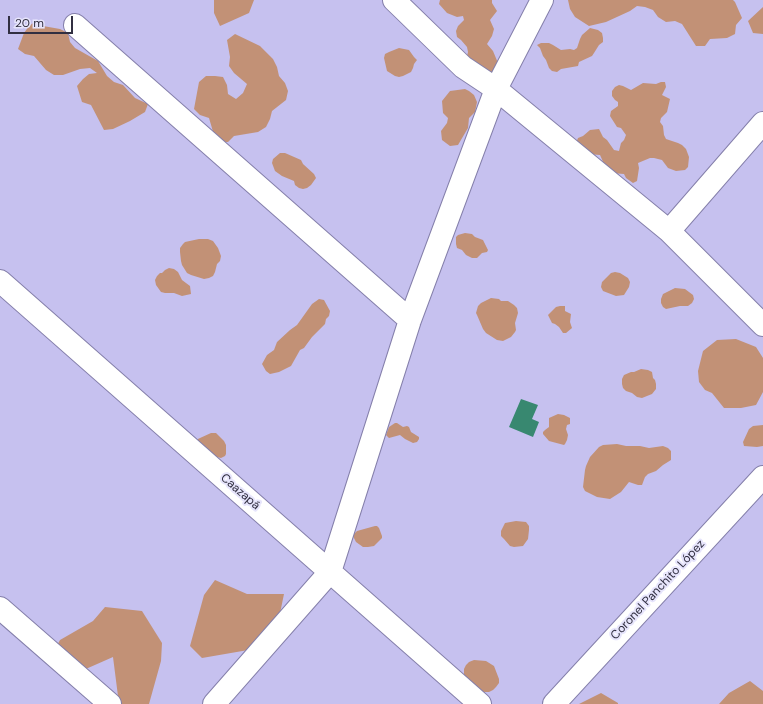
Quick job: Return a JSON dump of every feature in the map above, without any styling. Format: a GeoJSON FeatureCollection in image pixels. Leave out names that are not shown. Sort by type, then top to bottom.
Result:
{"type":"FeatureCollection","features":[{"type":"Feature","properties":{"kind":"street"},"geometry":{"type":"LineString","coordinates":[[394,0],[463,67],[496,89],[669,231],[763,325]]}},
{"type":"Feature","properties":{"kind":"street"},"geometry":{"type":"LineString","coordinates":[[214,704],[330,572],[410,320],[496,89],[542,0]]}},
{"type":"Feature","properties":{"kind":"street"},"geometry":{"type":"LineString","coordinates":[[75,25],[410,320]]}},
{"type":"Feature","properties":{"kind":"street"},"geometry":{"type":"LineString","coordinates":[[669,231],[763,122]]}},
{"type":"Feature","properties":{"kind":"street","name":"Caazapá"},"geometry":{"type":"LineString","coordinates":[[0,281],[480,704]]}},
{"type":"Feature","properties":{"kind":"street","name":"Coronel Panchito López"},"geometry":{"type":"LineString","coordinates":[[554,704],[763,477]]}},
{"type":"Feature","properties":{"kind":"street"},"geometry":{"type":"LineString","coordinates":[[0,608],[110,704]]}},
{"type":"Feature","properties":{"kind":"shaded area"},"geometry":{"type":"Polygon","coordinates":[[[214,0],[254,0],[249,13],[220,26],[214,13],[214,0]]]}},
{"type":"Feature","properties":{"kind":"shaded area"},"geometry":{"type":"Polygon","coordinates":[[[440,0],[492,0],[492,3],[497,11],[490,20],[494,29],[487,44],[493,51],[498,63],[494,83],[465,64],[468,52],[467,47],[457,37],[456,31],[458,26],[464,20],[463,16],[457,17],[447,13],[439,4],[440,0]]]}},
{"type":"Feature","properties":{"kind":"shaded area"},"geometry":{"type":"Polygon","coordinates":[[[568,0],[733,0],[742,18],[736,25],[735,34],[727,38],[710,39],[705,46],[696,46],[682,24],[675,21],[666,22],[658,17],[653,10],[645,7],[637,6],[630,11],[606,22],[589,26],[575,17],[570,9],[568,0]]]}},
{"type":"Feature","properties":{"kind":"shaded area"},"geometry":{"type":"Polygon","coordinates":[[[763,7],[763,34],[753,33],[748,21],[763,7]]]}},
{"type":"Feature","properties":{"kind":"shaded area"},"geometry":{"type":"Polygon","coordinates":[[[36,21],[43,26],[60,29],[68,33],[70,42],[75,48],[98,61],[107,76],[114,82],[123,85],[135,98],[148,104],[145,112],[113,129],[104,130],[91,105],[82,102],[77,86],[89,74],[97,73],[90,68],[80,69],[63,75],[54,75],[46,70],[34,56],[25,54],[18,49],[24,33],[29,26],[36,21]]]}},
{"type":"Feature","properties":{"kind":"shaded area"},"geometry":{"type":"Polygon","coordinates":[[[590,28],[598,30],[602,33],[603,38],[603,42],[599,45],[592,56],[579,62],[578,66],[561,69],[557,72],[552,71],[537,45],[541,43],[549,43],[561,50],[574,50],[577,48],[582,35],[590,28]]]}},
{"type":"Feature","properties":{"kind":"shaded area"},"geometry":{"type":"Polygon","coordinates":[[[235,34],[260,46],[273,59],[279,76],[285,83],[288,91],[286,100],[272,111],[266,127],[258,132],[234,136],[228,142],[219,142],[214,135],[209,118],[200,115],[194,109],[199,82],[206,76],[223,77],[227,85],[228,94],[236,99],[243,93],[247,84],[234,73],[229,66],[230,57],[227,40],[235,34]]]}},
{"type":"Feature","properties":{"kind":"shaded area"},"geometry":{"type":"Polygon","coordinates":[[[399,48],[409,50],[417,60],[411,72],[399,77],[387,71],[384,58],[385,54],[399,48]]]}},
{"type":"Feature","properties":{"kind":"shaded area"},"geometry":{"type":"Polygon","coordinates":[[[665,82],[666,87],[662,95],[670,99],[667,112],[661,118],[660,122],[663,126],[664,135],[666,139],[682,145],[686,149],[689,157],[688,167],[685,170],[676,171],[668,168],[662,160],[650,158],[638,163],[639,168],[637,181],[633,183],[626,178],[624,174],[611,173],[605,166],[600,155],[587,154],[576,143],[578,138],[590,130],[599,129],[603,137],[614,150],[619,151],[621,143],[626,135],[621,128],[617,127],[610,116],[611,111],[618,106],[618,102],[612,96],[612,91],[619,85],[631,90],[643,83],[656,84],[665,82]]]}},
{"type":"Feature","properties":{"kind":"shaded area"},"geometry":{"type":"Polygon","coordinates":[[[465,89],[474,95],[477,102],[475,112],[469,118],[468,128],[458,145],[450,146],[442,140],[441,131],[447,123],[448,118],[443,113],[442,101],[450,91],[465,89]]]}},
{"type":"Feature","properties":{"kind":"shaded area"},"geometry":{"type":"Polygon","coordinates":[[[280,153],[285,153],[301,160],[316,178],[311,185],[303,189],[299,188],[295,185],[294,181],[275,171],[272,163],[273,159],[280,153]]]}},
{"type":"Feature","properties":{"kind":"shaded area"},"geometry":{"type":"Polygon","coordinates":[[[465,233],[472,234],[483,240],[488,250],[487,252],[482,253],[477,258],[472,258],[457,248],[456,237],[465,233]]]}},
{"type":"Feature","properties":{"kind":"shaded area"},"geometry":{"type":"Polygon","coordinates":[[[208,239],[213,241],[221,256],[213,276],[204,279],[187,273],[181,261],[180,248],[183,244],[185,242],[208,239]]]}},
{"type":"Feature","properties":{"kind":"shaded area"},"geometry":{"type":"Polygon","coordinates":[[[169,268],[178,272],[182,280],[190,286],[191,294],[182,296],[174,293],[161,292],[156,285],[155,280],[160,273],[169,268]]]}},
{"type":"Feature","properties":{"kind":"shaded area"},"geometry":{"type":"Polygon","coordinates":[[[615,272],[628,278],[630,282],[624,295],[616,296],[603,291],[601,287],[602,282],[611,273],[615,272]]]}},
{"type":"Feature","properties":{"kind":"shaded area"},"geometry":{"type":"Polygon","coordinates":[[[675,288],[685,289],[693,295],[694,299],[688,306],[666,309],[661,303],[663,294],[675,288]]]}},
{"type":"Feature","properties":{"kind":"shaded area"},"geometry":{"type":"Polygon","coordinates":[[[491,298],[499,299],[501,301],[508,301],[517,308],[518,313],[515,323],[516,330],[511,337],[503,341],[497,340],[486,333],[476,313],[478,306],[481,303],[491,298]]]}},
{"type":"Feature","properties":{"kind":"shaded area"},"geometry":{"type":"Polygon","coordinates":[[[319,299],[324,300],[330,311],[325,324],[312,337],[304,348],[300,350],[291,366],[279,372],[270,374],[266,371],[262,364],[267,355],[274,350],[277,342],[297,325],[312,304],[319,299]]]}},
{"type":"Feature","properties":{"kind":"shaded area"},"geometry":{"type":"Polygon","coordinates":[[[565,306],[565,311],[571,314],[570,322],[572,328],[566,333],[563,333],[559,327],[552,323],[548,315],[556,307],[565,306]]]}},
{"type":"Feature","properties":{"kind":"shaded area"},"geometry":{"type":"Polygon","coordinates":[[[736,339],[756,347],[763,358],[763,392],[756,405],[741,408],[724,408],[712,393],[705,390],[699,382],[698,371],[703,351],[717,340],[736,339]]]}},
{"type":"Feature","properties":{"kind":"shaded area"},"geometry":{"type":"Polygon","coordinates":[[[641,369],[652,372],[656,384],[656,389],[652,394],[642,398],[626,391],[622,384],[624,375],[641,369]]]}},
{"type":"Feature","properties":{"kind":"shaded area"},"geometry":{"type":"Polygon","coordinates":[[[521,399],[538,405],[532,419],[539,422],[533,437],[509,427],[521,399]]]}},
{"type":"Feature","properties":{"kind":"shaded area"},"geometry":{"type":"Polygon","coordinates":[[[558,414],[570,418],[570,424],[567,425],[566,429],[568,435],[567,440],[564,445],[549,441],[543,434],[543,432],[549,427],[549,418],[558,414]]]}},
{"type":"Feature","properties":{"kind":"shaded area"},"geometry":{"type":"Polygon","coordinates":[[[395,423],[403,427],[409,427],[411,432],[419,437],[417,442],[413,443],[400,435],[389,438],[386,435],[389,427],[395,423]]]}},
{"type":"Feature","properties":{"kind":"shaded area"},"geometry":{"type":"Polygon","coordinates":[[[763,425],[763,446],[744,446],[743,442],[749,429],[753,426],[763,425]]]}},
{"type":"Feature","properties":{"kind":"shaded area"},"geometry":{"type":"Polygon","coordinates":[[[211,433],[216,433],[226,445],[226,454],[221,458],[212,456],[198,441],[198,439],[211,433]]]}},
{"type":"Feature","properties":{"kind":"shaded area"},"geometry":{"type":"Polygon","coordinates":[[[617,444],[649,448],[663,446],[671,451],[671,460],[656,471],[648,474],[642,485],[629,482],[621,492],[610,499],[597,497],[585,491],[583,487],[585,470],[590,457],[599,447],[603,445],[617,444]]]}},
{"type":"Feature","properties":{"kind":"shaded area"},"geometry":{"type":"Polygon","coordinates":[[[516,521],[526,522],[529,526],[529,530],[528,539],[523,546],[514,547],[510,546],[501,536],[501,531],[505,523],[516,521]]]}},
{"type":"Feature","properties":{"kind":"shaded area"},"geometry":{"type":"Polygon","coordinates":[[[375,526],[379,528],[382,538],[374,546],[363,547],[356,542],[353,536],[357,531],[375,526]]]}},
{"type":"Feature","properties":{"kind":"shaded area"},"geometry":{"type":"Polygon","coordinates":[[[215,580],[247,594],[284,594],[278,623],[254,649],[202,658],[190,646],[204,595],[215,580]]]}},
{"type":"Feature","properties":{"kind":"shaded area"},"geometry":{"type":"Polygon","coordinates":[[[105,607],[142,611],[162,643],[161,661],[149,704],[119,704],[113,657],[79,672],[51,656],[60,640],[93,621],[105,607]]]}},
{"type":"Feature","properties":{"kind":"shaded area"},"geometry":{"type":"Polygon","coordinates":[[[474,660],[486,661],[494,666],[499,683],[493,690],[489,692],[476,691],[464,678],[464,669],[466,665],[474,660]]]}},
{"type":"Feature","properties":{"kind":"shaded area"},"geometry":{"type":"Polygon","coordinates":[[[750,681],[763,691],[763,704],[719,704],[729,693],[750,681]]]}},
{"type":"Feature","properties":{"kind":"shaded area"},"geometry":{"type":"Polygon","coordinates":[[[601,693],[618,704],[579,704],[601,693]]]}}]}
